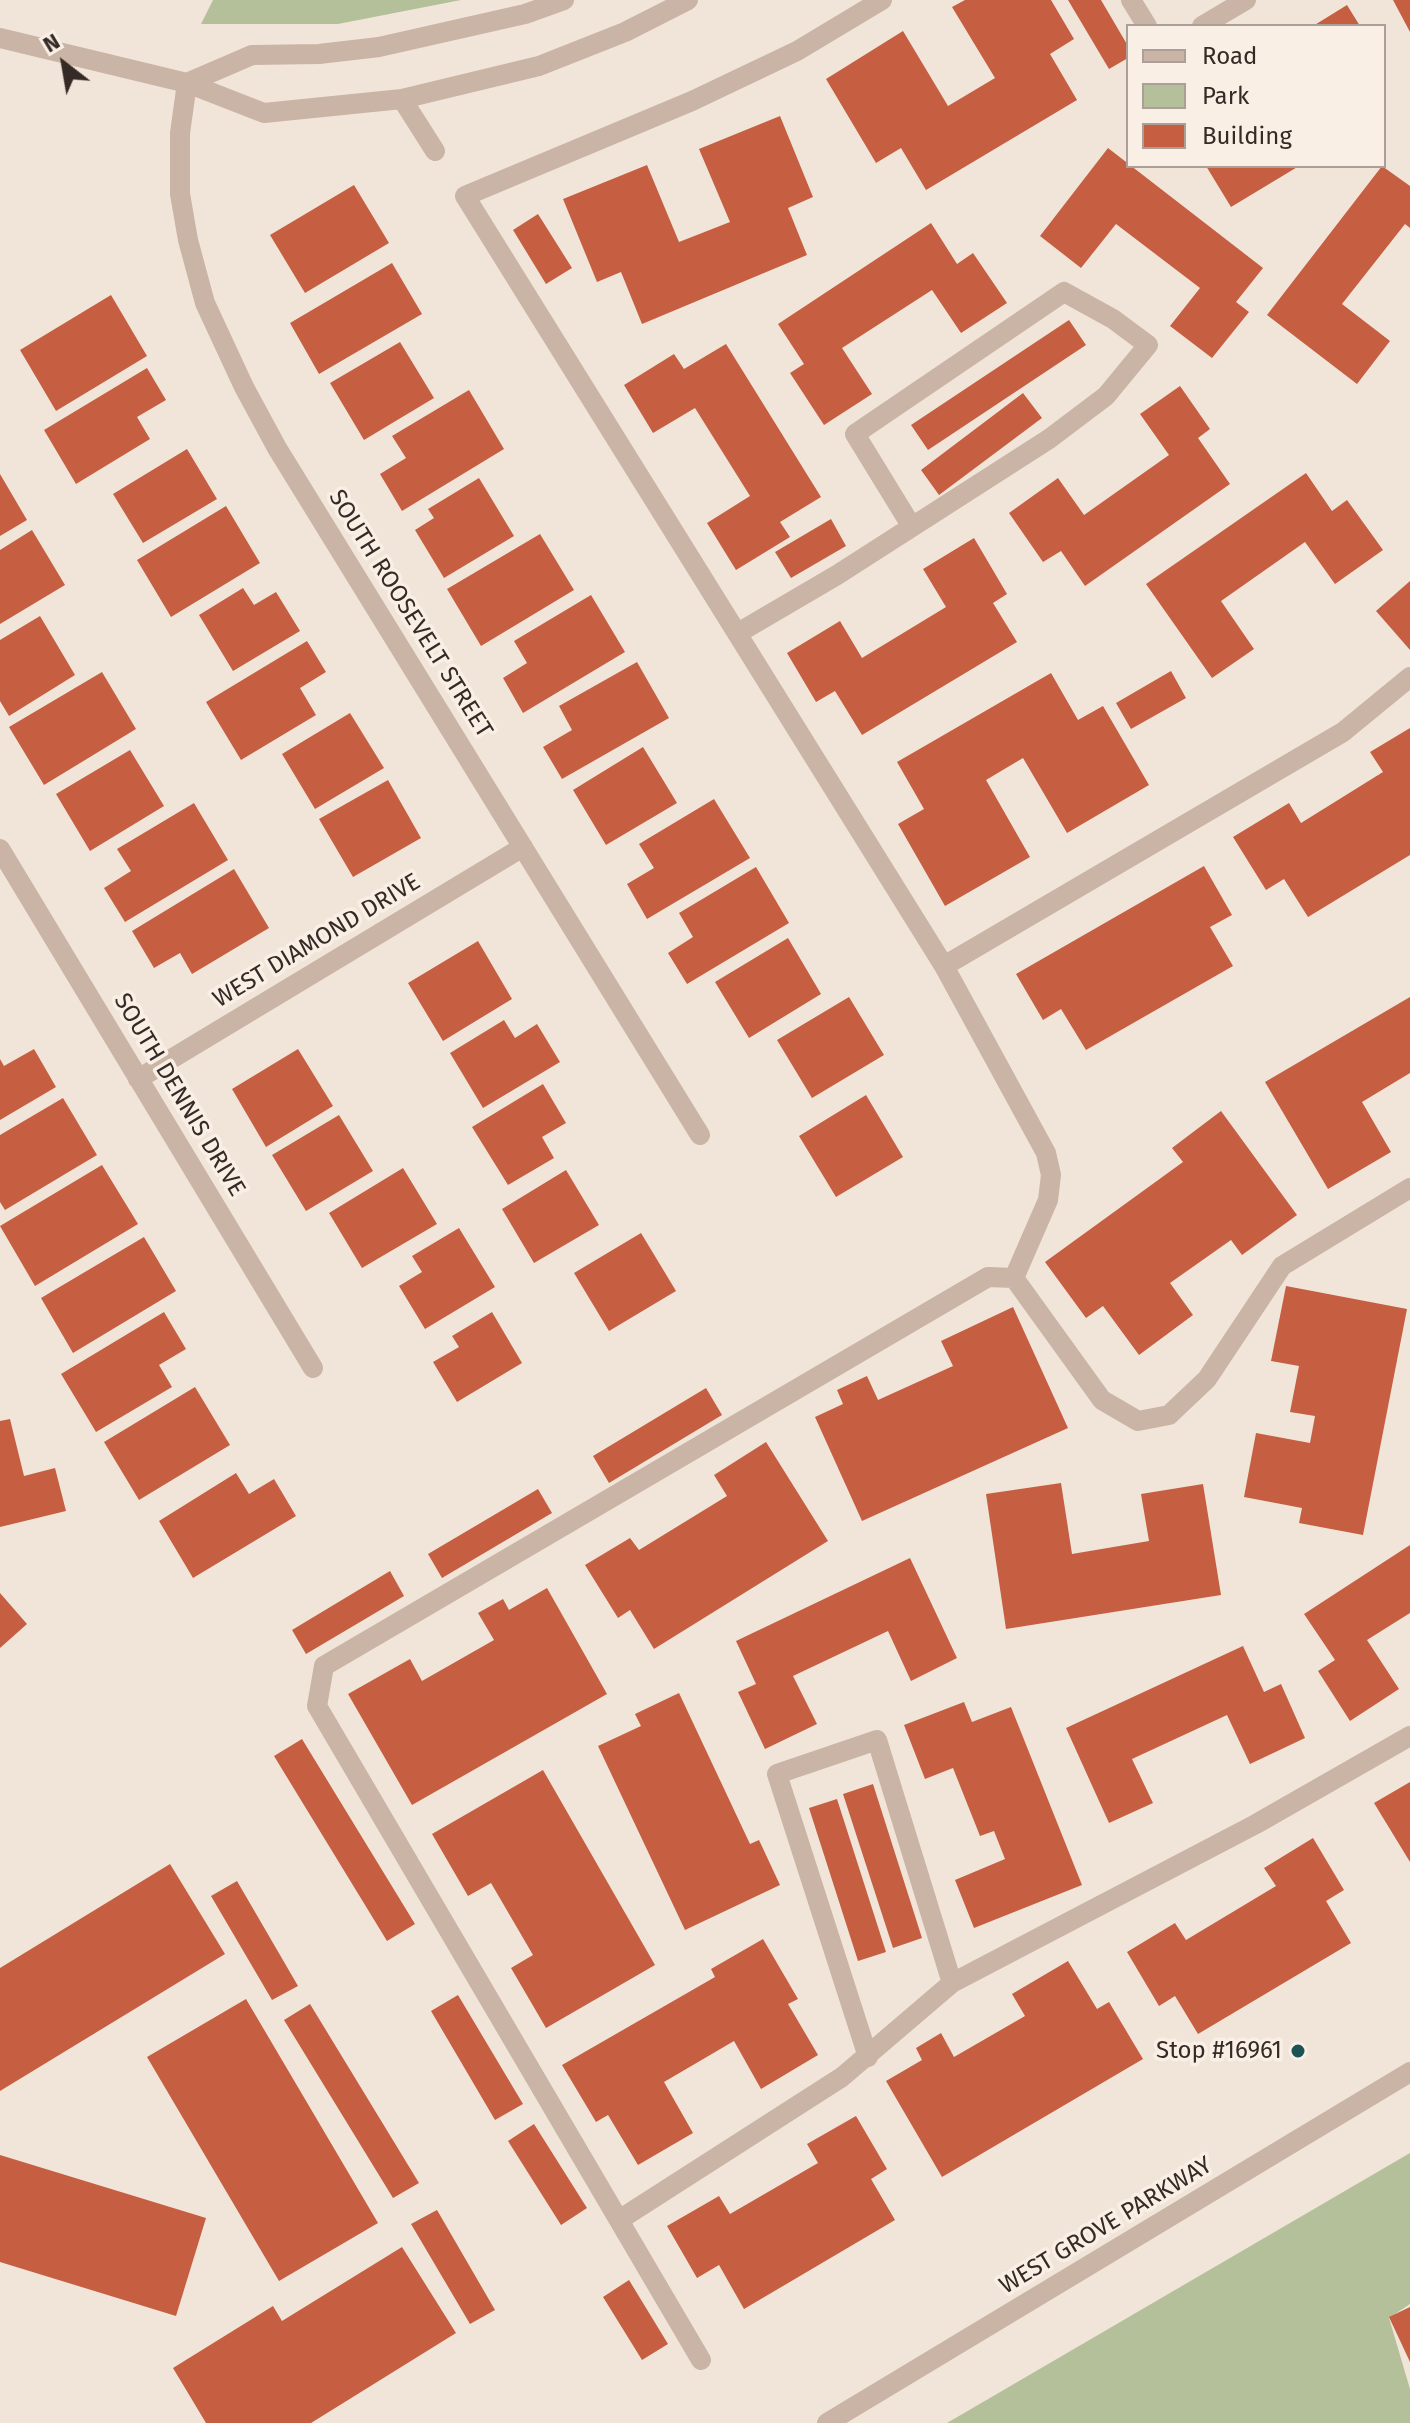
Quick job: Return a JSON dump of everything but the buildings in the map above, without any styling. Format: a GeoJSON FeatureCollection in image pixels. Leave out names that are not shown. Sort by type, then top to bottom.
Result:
{"type":"FeatureCollection","features":[{"type":"Feature","properties":{"kind":"street"},"geometry":{"type":"LineString","coordinates":[[187,83],[252,55],[319,54],[379,47],[525,14],[564,0]]}},
{"type":"Feature","properties":{"kind":"street"},"geometry":{"type":"LineString","coordinates":[[0,38],[187,83],[264,113],[402,99],[539,66],[625,32],[688,0]]}},
{"type":"Feature","properties":{"kind":"street"},"geometry":{"type":"LineString","coordinates":[[882,0],[797,51],[692,101],[465,196],[944,966],[1046,1153],[1051,1175],[1048,1200],[1014,1278]]}},
{"type":"Feature","properties":{"kind":"street"},"geometry":{"type":"LineString","coordinates":[[1131,0],[1146,24]]}},
{"type":"Feature","properties":{"kind":"street"},"geometry":{"type":"LineString","coordinates":[[1205,24],[1246,0]]}},
{"type":"Feature","properties":{"kind":"street","name":"SOUTH ROOSEVELT STREET"},"geometry":{"type":"LineString","coordinates":[[187,83],[180,133],[180,194],[205,303],[277,448],[700,1135]]}},
{"type":"Feature","properties":{"kind":"street"},"geometry":{"type":"LineString","coordinates":[[402,99],[435,151]]}},
{"type":"Feature","properties":{"kind":"street"},"geometry":{"type":"LineString","coordinates":[[738,633],[912,527],[1049,439],[1106,396],[1148,345],[1113,319],[1064,292],[855,434],[912,527]]}},
{"type":"Feature","properties":{"kind":"street"},"geometry":{"type":"LineString","coordinates":[[944,966],[1343,732],[1410,677]]}},
{"type":"Feature","properties":{"kind":"street","name":"WEST DIAMOND DRIVE"},"geometry":{"type":"LineString","coordinates":[[138,1079],[523,847]]}},
{"type":"Feature","properties":{"kind":"street","name":"SOUTH DENNIS DRIVE"},"geometry":{"type":"LineString","coordinates":[[0,849],[313,1368]]}},
{"type":"Feature","properties":{"kind":"street"},"geometry":{"type":"LineString","coordinates":[[1014,1278],[1102,1400],[1138,1421],[1169,1415],[1207,1379],[1282,1266],[1410,1188]]}},
{"type":"Feature","properties":{"kind":"street"},"geometry":{"type":"LineString","coordinates":[[701,2360],[317,1706],[324,1666],[988,1277],[1014,1278]]}},
{"type":"Feature","properties":{"kind":"street"},"geometry":{"type":"LineString","coordinates":[[619,2220],[868,2057],[952,1983],[1256,1824],[1410,1736]]}},
{"type":"Feature","properties":{"kind":"street"},"geometry":{"type":"LineString","coordinates":[[868,2057],[777,1774],[877,1740],[952,1983]]}},
{"type":"Feature","properties":{"kind":"street","name":"WEST GROVE PARKWAY"},"geometry":{"type":"LineString","coordinates":[[827,2423],[1410,2072]]}},
{"type":"Feature","properties":{"kind":"green space"},"geometry":{"type":"Polygon","coordinates":[[[213,0],[461,0],[338,24],[201,24],[213,0]]]}},
{"type":"Feature","properties":{"kind":"green space"},"geometry":{"type":"Polygon","coordinates":[[[1410,2153],[1410,2304],[1389,2318],[1410,2389],[1410,2423],[947,2423],[1410,2153]]]}},
{"type":"Feature","properties":{"kind":"place","name":"Stop #16961"},"geometry":{"type":"Point","coordinates":[1298,2051]}}]}
